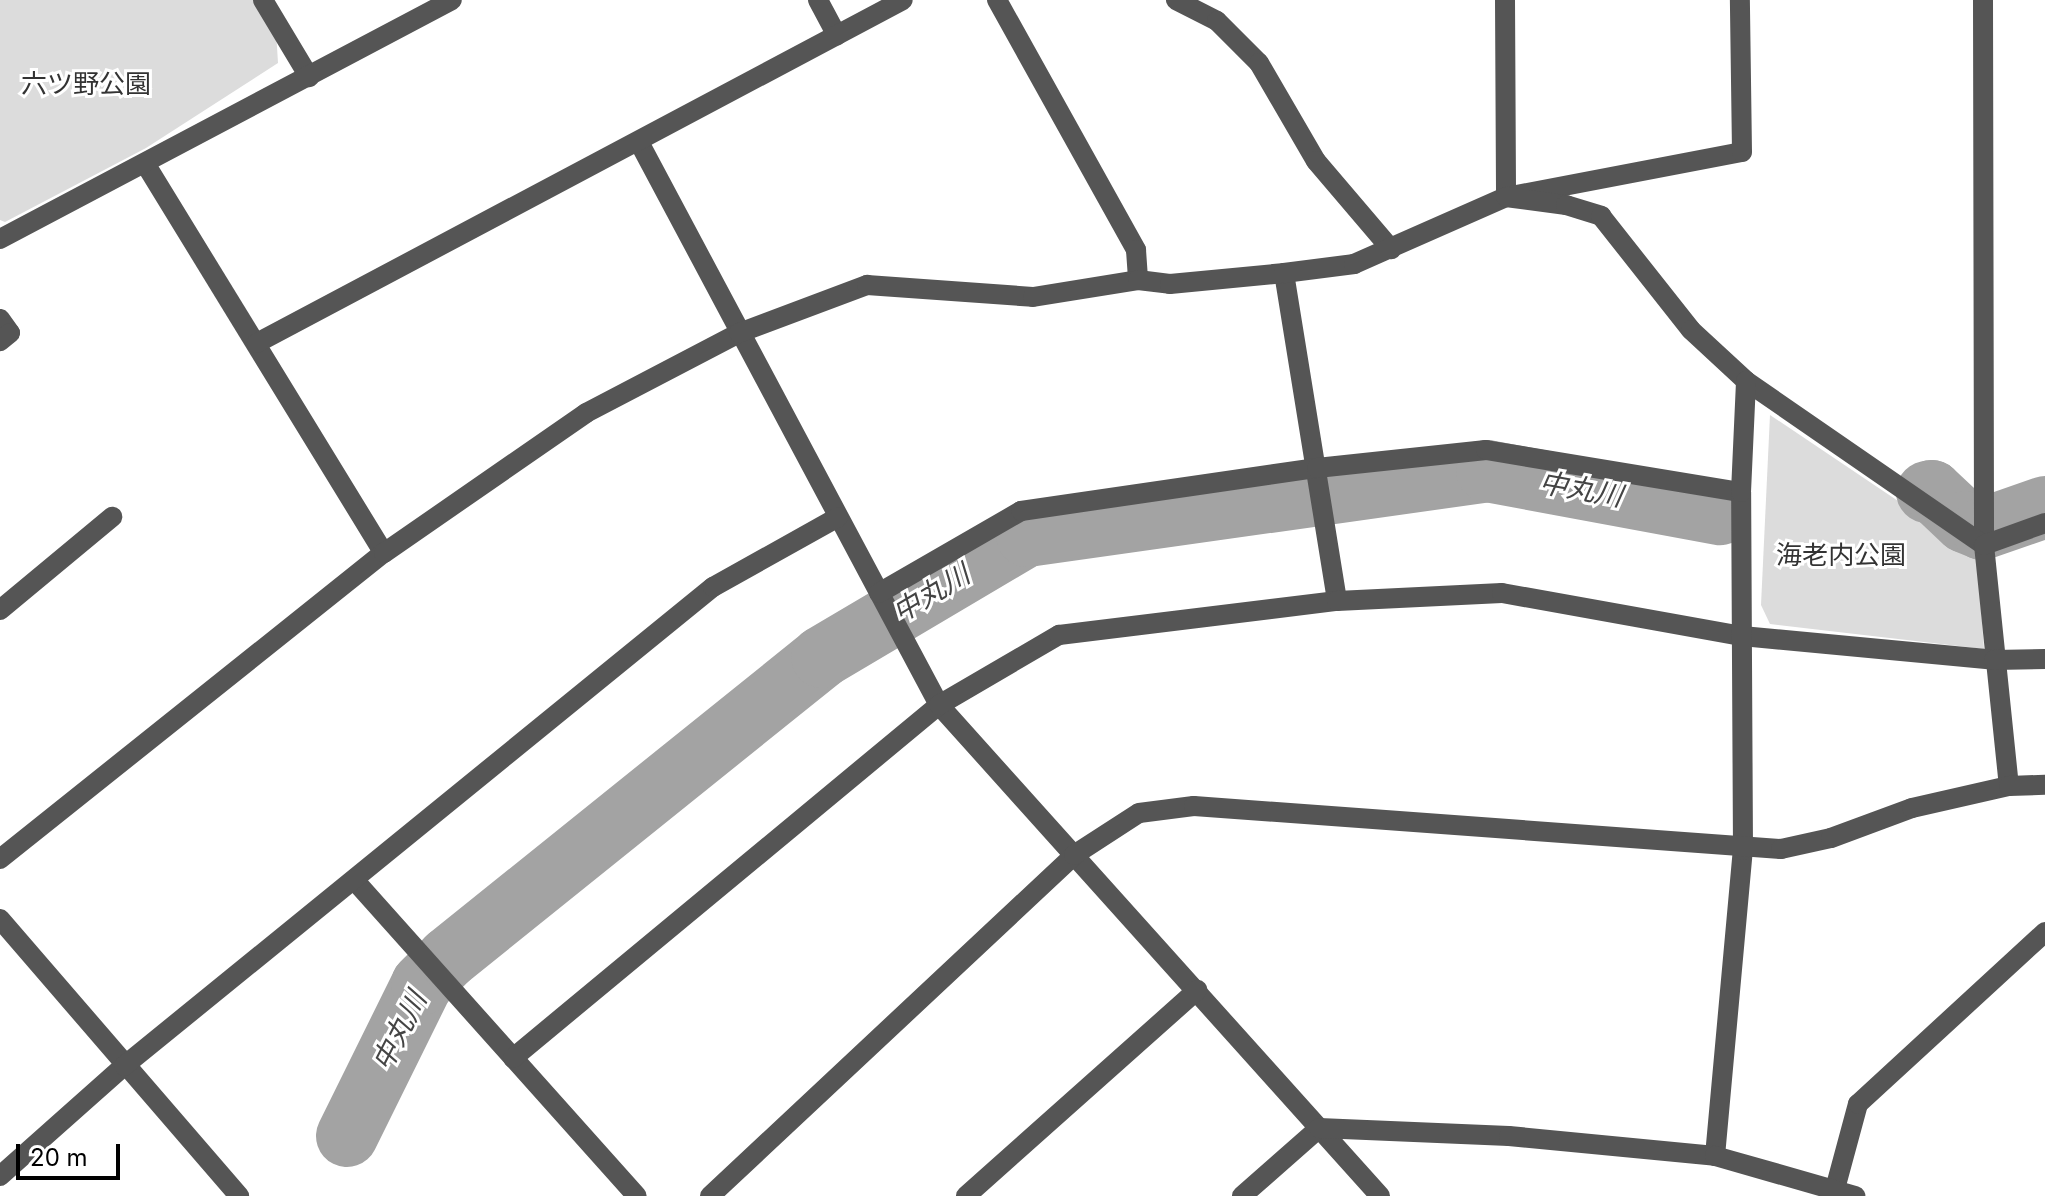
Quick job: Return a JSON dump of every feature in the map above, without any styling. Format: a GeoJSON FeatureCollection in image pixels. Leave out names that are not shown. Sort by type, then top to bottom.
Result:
{"type":"FeatureCollection","features":[{"type":"Feature","properties":{"kind":"street"},"geometry":{"type":"LineString","coordinates":[[263,0],[309,77]]}},
{"type":"Feature","properties":{"kind":"street"},"geometry":{"type":"LineString","coordinates":[[0,239],[146,165],[452,0]]}},
{"type":"Feature","properties":{"kind":"street"},"geometry":{"type":"LineString","coordinates":[[818,0],[837,35]]}},
{"type":"Feature","properties":{"kind":"street"},"geometry":{"type":"LineString","coordinates":[[257,343],[640,144],[903,0]]}},
{"type":"Feature","properties":{"kind":"street"},"geometry":{"type":"LineString","coordinates":[[997,0],[1136,250],[1138,280]]}},
{"type":"Feature","properties":{"kind":"street"},"geometry":{"type":"LineString","coordinates":[[1176,0],[1217,21],[1259,63],[1316,161],[1391,249]]}},
{"type":"Feature","properties":{"kind":"street"},"geometry":{"type":"LineString","coordinates":[[1505,0],[1506,197]]}},
{"type":"Feature","properties":{"kind":"street"},"geometry":{"type":"LineString","coordinates":[[0,859],[384,553],[586,413],[739,333],[867,285],[1033,297],[1138,280],[1170,284],[1354,264],[1506,197],[1742,152],[1740,0]]}},
{"type":"Feature","properties":{"kind":"street"},"geometry":{"type":"LineString","coordinates":[[1983,0],[1984,543],[2009,786]]}},
{"type":"Feature","properties":{"kind":"street"},"geometry":{"type":"LineString","coordinates":[[640,144],[939,705],[1380,1196]]}},
{"type":"Feature","properties":{"kind":"street"},"geometry":{"type":"LineString","coordinates":[[146,165],[384,553]]}},
{"type":"Feature","properties":{"kind":"street"},"geometry":{"type":"LineString","coordinates":[[1506,197],[1601,216],[1691,330],[1746,381],[1984,543]]}},
{"type":"Feature","properties":{"kind":"street"},"geometry":{"type":"LineString","coordinates":[[1284,273],[1337,601]]}},
{"type":"Feature","properties":{"kind":"street"},"geometry":{"type":"LineString","coordinates":[[0,319],[10,333],[0,341]]}},
{"type":"Feature","properties":{"kind":"street"},"geometry":{"type":"LineString","coordinates":[[1715,1156],[1743,850],[1741,492],[1746,381]]}},
{"type":"Feature","properties":{"kind":"street"},"geometry":{"type":"LineString","coordinates":[[882,598],[1021,511],[1317,468],[1486,450],[1741,492]]}},
{"type":"Feature","properties":{"kind":"street"},"geometry":{"type":"LineString","coordinates":[[0,610],[112,517]]}},
{"type":"Feature","properties":{"kind":"street"},"geometry":{"type":"LineString","coordinates":[[0,1176],[124,1066],[356,882],[713,587],[838,517]]}},
{"type":"Feature","properties":{"kind":"street"},"geometry":{"type":"LineString","coordinates":[[1984,543],[2045,523]]}},
{"type":"Feature","properties":{"kind":"street"},"geometry":{"type":"LineString","coordinates":[[513,1058],[939,705],[1059,635],[1337,601],[1502,593],[1742,636],[1994,660],[2045,659]]}},
{"type":"Feature","properties":{"kind":"street"},"geometry":{"type":"LineString","coordinates":[[723,1192],[1074,855],[1139,813],[1194,806],[1743,850],[1781,849],[1831,838],[1912,808],[2009,786],[2045,785]]}},
{"type":"Feature","properties":{"kind":"street"},"geometry":{"type":"LineString","coordinates":[[356,882],[637,1196]]}},
{"type":"Feature","properties":{"kind":"street"},"geometry":{"type":"LineString","coordinates":[[0,919],[239,1196]]}},
{"type":"Feature","properties":{"kind":"street"},"geometry":{"type":"LineString","coordinates":[[1835,1189],[1858,1104],[2045,932]]}},
{"type":"Feature","properties":{"kind":"street"},"geometry":{"type":"LineString","coordinates":[[966,1196],[1197,990]]}},
{"type":"Feature","properties":{"kind":"street"},"geometry":{"type":"LineString","coordinates":[[1242,1196],[1319,1128],[1509,1136],[1715,1156],[1855,1196]]}},
{"type":"Feature","properties":{"kind":"green space","name":"六ツ野公園"},"geometry":{"type":"Polygon","coordinates":[[[0,0],[257,0],[276,31],[278,63],[146,148],[5,222],[0,220],[0,0]]]}},
{"type":"Feature","properties":{"kind":"green space","name":"海老内公園"},"geometry":{"type":"Polygon","coordinates":[[[1770,415],[1977,554],[1984,649],[1770,624],[1761,605],[1770,415]]]}},
{"type":"Feature","properties":{"kind":"waterway","name":"中丸川"},"geometry":{"type":"LineString","coordinates":[[347,1136],[422,984],[448,958],[822,657],[1027,536],[1487,471],[1720,514]]}},
{"type":"Feature","properties":{"kind":"waterway","name":"中丸川"},"geometry":{"type":"LineString","coordinates":[[1927,492],[1932,491],[1965,522],[1982,529],[2045,507]]}}]}
